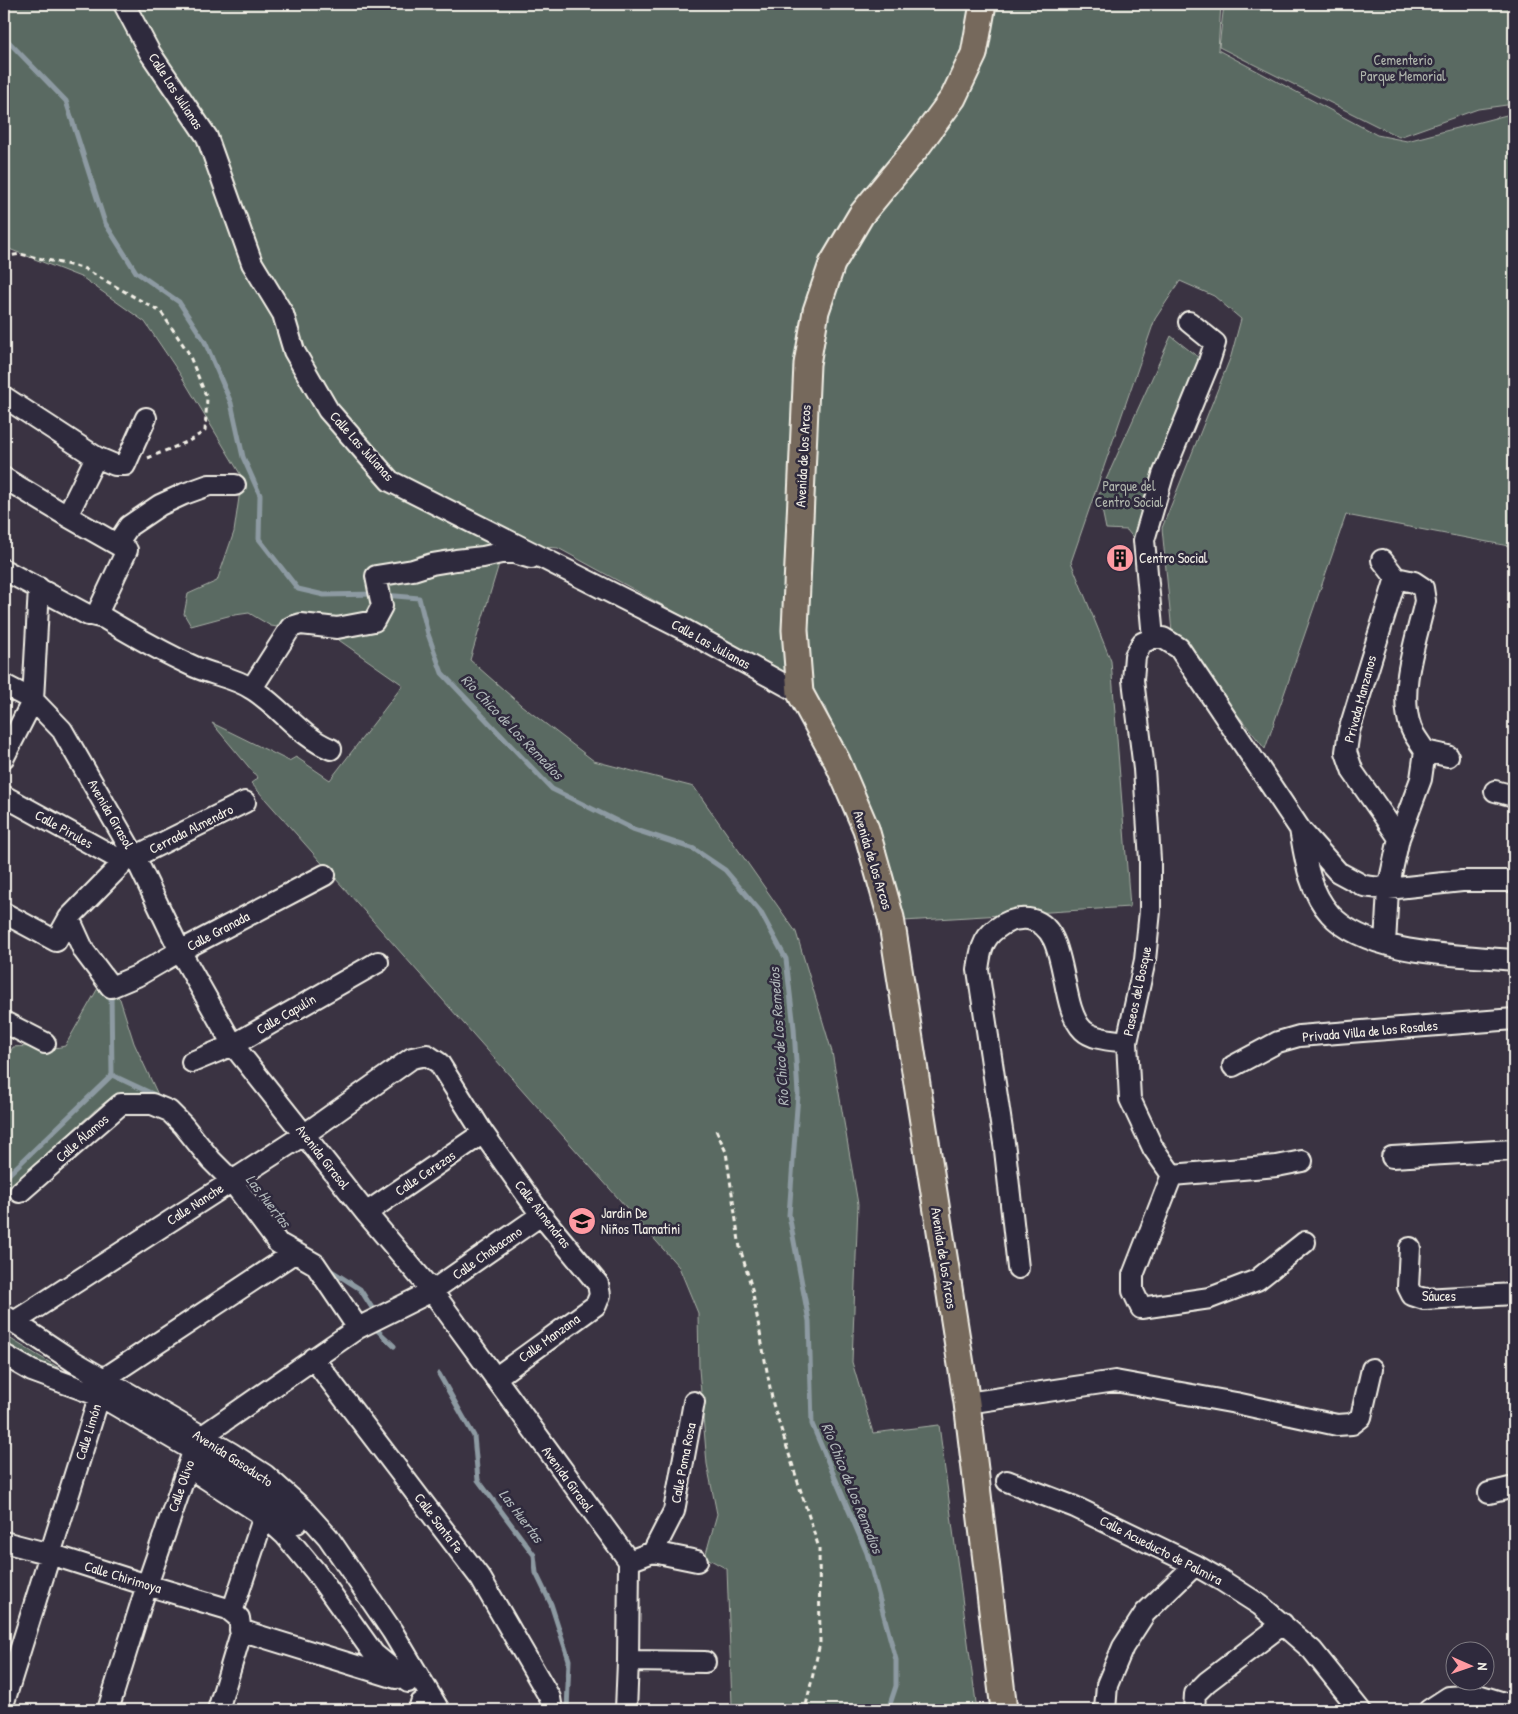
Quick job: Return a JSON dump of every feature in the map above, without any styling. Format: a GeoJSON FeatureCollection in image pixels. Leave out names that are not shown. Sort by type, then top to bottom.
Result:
{"type":"FeatureCollection","features":[{"type":"Feature","properties":{"kind":"main road","name":"Avenida de los Arcos"},"geometry":{"type":"LineString","coordinates":[[983,4],[974,54],[953,98],[917,147],[861,215],[832,264],[816,311],[807,364],[795,630],[800,693],[837,762],[866,829],[891,918],[967,1403],[1004,1710]]}},
{"type":"Feature","properties":{"kind":"street","name":"Calle Las Julianas"},"geometry":{"type":"LineString","coordinates":[[124,4],[150,53],[207,137],[252,263],[282,314],[294,351],[328,410],[390,481],[685,630],[800,693]]}},
{"type":"Feature","properties":{"kind":"street"},"geometry":{"type":"LineString","coordinates":[[1189,322],[1215,342],[1208,365],[1163,475],[1144,540],[1153,638],[1164,638],[1179,648],[1300,829],[1338,872],[1364,886],[1388,889],[1462,881],[1514,881]]}},
{"type":"Feature","properties":{"kind":"street"},"geometry":{"type":"LineString","coordinates":[[4,398],[96,457],[115,465],[125,465],[146,418]]}},
{"type":"Feature","properties":{"kind":"street"},"geometry":{"type":"LineString","coordinates":[[67,516],[96,457]]}},
{"type":"Feature","properties":{"kind":"street"},"geometry":{"type":"LineString","coordinates":[[4,478],[122,547]]}},
{"type":"Feature","properties":{"kind":"street"},"geometry":{"type":"LineString","coordinates":[[92,615],[96,614],[129,526],[160,505],[184,494],[209,485],[234,485]]}},
{"type":"Feature","properties":{"kind":"street"},"geometry":{"type":"LineString","coordinates":[[252,688],[291,627],[301,624],[337,628],[374,621],[382,606],[376,576],[501,553],[514,553],[560,566]]}},
{"type":"Feature","properties":{"kind":"street"},"geometry":{"type":"LineString","coordinates":[[1382,560],[1396,578],[1414,582],[1423,588],[1425,601],[1406,683],[1405,705],[1411,729],[1425,751],[1420,779],[1400,838],[1388,889],[1385,944]]}},
{"type":"Feature","properties":{"kind":"street"},"geometry":{"type":"LineString","coordinates":[[4,570],[88,615],[104,618],[149,644],[190,664],[252,688],[275,705],[310,737],[331,749]]}},
{"type":"Feature","properties":{"kind":"street","name":"Privada Manzanos"},"geometry":{"type":"LineString","coordinates":[[1396,578],[1349,730],[1346,752],[1353,772],[1400,838]]}},
{"type":"Feature","properties":{"kind":"street"},"geometry":{"type":"LineString","coordinates":[[4,757],[33,700],[40,588]]}},
{"type":"Feature","properties":{"kind":"street","name":"Paseos del Bosque"},"geometry":{"type":"LineString","coordinates":[[1018,1268],[1005,1150],[978,970],[981,947],[994,930],[1008,921],[1037,920],[1048,930],[1058,952],[1074,1017],[1083,1031],[1097,1037],[1127,1042],[1146,960],[1150,911],[1150,860],[1145,787],[1133,680],[1135,656],[1142,643],[1153,638]]}},
{"type":"Feature","properties":{"kind":"street","name":"Avenida Girasol"},"geometry":{"type":"LineString","coordinates":[[4,685],[33,700],[62,730],[129,859],[233,1045],[366,1213],[432,1292],[628,1561]]}},
{"type":"Feature","properties":{"kind":"street"},"geometry":{"type":"LineString","coordinates":[[1425,751],[1448,756]]}},
{"type":"Feature","properties":{"kind":"street"},"geometry":{"type":"LineString","coordinates":[[1495,791],[1514,796]]}},
{"type":"Feature","properties":{"kind":"street","name":"Calle Pirules"},"geometry":{"type":"LineString","coordinates":[[4,796],[129,859]]}},
{"type":"Feature","properties":{"kind":"street","name":"Cerrada Almendro"},"geometry":{"type":"LineString","coordinates":[[4,913],[56,941],[69,918],[129,859],[245,802]]}},
{"type":"Feature","properties":{"kind":"street"},"geometry":{"type":"LineString","coordinates":[[1300,829],[1306,866],[1317,893],[1330,914],[1356,933],[1385,944],[1411,950],[1514,960]]}},
{"type":"Feature","properties":{"kind":"street","name":"Calle Granada"},"geometry":{"type":"LineString","coordinates":[[69,918],[84,951],[110,987],[138,976],[180,951],[325,875]]}},
{"type":"Feature","properties":{"kind":"street","name":"Calle Capulín"},"geometry":{"type":"LineString","coordinates":[[192,1062],[233,1045],[378,962]]}},
{"type":"Feature","properties":{"kind":"street","name":"Privada Villa de los Rosales"},"geometry":{"type":"LineString","coordinates":[[1233,1066],[1278,1042],[1299,1036],[1514,1019]]}},
{"type":"Feature","properties":{"kind":"street"},"geometry":{"type":"LineString","coordinates":[[4,1022],[45,1043]]}},
{"type":"Feature","properties":{"kind":"street"},"geometry":{"type":"LineString","coordinates":[[1127,1042],[1130,1099],[1153,1148],[1172,1175]]}},
{"type":"Feature","properties":{"kind":"street","name":"Calle Nanche"},"geometry":{"type":"LineString","coordinates":[[9,1319],[305,1134],[412,1058],[427,1055]]}},
{"type":"Feature","properties":{"kind":"street","name":"Calle Almendras"},"geometry":{"type":"LineString","coordinates":[[427,1055],[439,1063],[483,1133],[542,1215],[598,1284],[600,1295]]}},
{"type":"Feature","properties":{"kind":"street","name":"Calle Álamos"},"geometry":{"type":"LineString","coordinates":[[20,1192],[121,1104],[152,1104],[168,1111],[183,1124],[211,1160],[236,1177]]}},
{"type":"Feature","properties":{"kind":"street","name":"Calle Cerezas"},"geometry":{"type":"LineString","coordinates":[[366,1213],[483,1133]]}},
{"type":"Feature","properties":{"kind":"street"},"geometry":{"type":"LineString","coordinates":[[1392,1157],[1514,1150]]}},
{"type":"Feature","properties":{"kind":"street"},"geometry":{"type":"LineString","coordinates":[[1172,1175],[1277,1166],[1302,1161]]}},
{"type":"Feature","properties":{"kind":"street"},"geometry":{"type":"LineString","coordinates":[[1172,1175],[1133,1275],[1133,1291],[1142,1308],[1210,1298],[1257,1280],[1305,1242]]}},
{"type":"Feature","properties":{"kind":"street"},"geometry":{"type":"LineString","coordinates":[[236,1177],[278,1244],[315,1264],[361,1326]]}},
{"type":"Feature","properties":{"kind":"street","name":"Calle Chabacano"},"geometry":{"type":"LineString","coordinates":[[432,1292],[542,1215]]}},
{"type":"Feature","properties":{"kind":"street","name":"Sáuces"},"geometry":{"type":"LineString","coordinates":[[1410,1248],[1408,1287],[1412,1295],[1424,1299],[1514,1294]]}},
{"type":"Feature","properties":{"kind":"street"},"geometry":{"type":"LineString","coordinates":[[102,1387],[294,1253]]}},
{"type":"Feature","properties":{"kind":"street"},"geometry":{"type":"LineString","coordinates":[[408,1682],[374,1654],[315,1571],[285,1535],[194,1452],[313,1358],[361,1326],[432,1292]]}},
{"type":"Feature","properties":{"kind":"street","name":"Calle Manzana"},"geometry":{"type":"LineString","coordinates":[[495,1378],[596,1305],[600,1295]]}},
{"type":"Feature","properties":{"kind":"street","name":"Avenida Gasoducto"},"geometry":{"type":"LineString","coordinates":[[9,1319],[73,1361],[102,1387],[194,1452],[254,1486],[291,1516],[318,1546],[382,1638],[426,1708]]}},
{"type":"Feature","properties":{"kind":"street","name":"Avenida Gasoducto"},"geometry":{"type":"LineString","coordinates":[[4,1355],[32,1371],[102,1387]]}},
{"type":"Feature","properties":{"kind":"street","name":"Calle Santa Fe"},"geometry":{"type":"LineString","coordinates":[[313,1358],[481,1579],[551,1704]]}},
{"type":"Feature","properties":{"kind":"street"},"geometry":{"type":"LineString","coordinates":[[967,1403],[1114,1381],[1236,1403],[1337,1425],[1352,1424],[1361,1417],[1372,1369]]}},
{"type":"Feature","properties":{"kind":"street","name":"Calle Limón"},"geometry":{"type":"LineString","coordinates":[[4,1702],[102,1387]]}},
{"type":"Feature","properties":{"kind":"street","name":"Calle Poma Rosa"},"geometry":{"type":"LineString","coordinates":[[653,1552],[674,1511],[694,1402]]}},
{"type":"Feature","properties":{"kind":"street","name":"Avenida Gasoducto"},"geometry":{"type":"LineString","coordinates":[[194,1452],[231,1453],[265,1475],[302,1508],[328,1537],[392,1631],[426,1708]]}},
{"type":"Feature","properties":{"kind":"street","name":"Calle Olivo"},"geometry":{"type":"LineString","coordinates":[[108,1710],[147,1586],[194,1452]]}},
{"type":"Feature","properties":{"kind":"street","name":"Calle Acueducto de Palmira"},"geometry":{"type":"LineString","coordinates":[[1007,1481],[1075,1507],[1195,1564],[1260,1605],[1312,1650],[1360,1710]]}},
{"type":"Feature","properties":{"kind":"street"},"geometry":{"type":"LineString","coordinates":[[1489,1493],[1514,1487]]}},
{"type":"Feature","properties":{"kind":"street"},"geometry":{"type":"LineString","coordinates":[[218,1710],[237,1620],[264,1516]]}},
{"type":"Feature","properties":{"kind":"street","name":"Calle Chirimoya"},"geometry":{"type":"LineString","coordinates":[[4,1542],[50,1554],[147,1586],[228,1609],[237,1620],[408,1682]]}},
{"type":"Feature","properties":{"kind":"street"},"geometry":{"type":"LineString","coordinates":[[626,1710],[628,1561],[653,1552],[697,1561]]}},
{"type":"Feature","properties":{"kind":"street"},"geometry":{"type":"LineString","coordinates":[[1105,1710],[1107,1685],[1123,1646],[1145,1613],[1195,1564]]}},
{"type":"Feature","properties":{"kind":"street"},"geometry":{"type":"LineString","coordinates":[[1194,1710],[1195,1694],[1201,1688],[1284,1624]]}},
{"type":"Feature","properties":{"kind":"street"},"geometry":{"type":"LineString","coordinates":[[628,1661],[705,1662]]}},
{"type":"Feature","properties":{"kind":"street"},"geometry":{"type":"LineString","coordinates":[[1429,1710],[1449,1698],[1478,1695],[1514,1706]]}},
{"type":"Feature","properties":{"kind":"path"},"geometry":{"type":"LineString","coordinates":[[4,257],[20,254],[83,268],[161,312],[188,352],[207,398],[205,430],[159,454],[125,465]]}},
{"type":"Feature","properties":{"kind":"path"},"geometry":{"type":"LineString","coordinates":[[716,1130],[726,1152],[740,1248],[752,1289],[773,1404],[819,1548],[820,1643],[805,1710]]}},
{"type":"Feature","properties":{"kind":"green space"},"geometry":{"type":"Polygon","coordinates":[[[4,4],[1221,4],[1218,50],[1377,135],[1407,141],[1514,113],[1514,547],[1346,515],[1265,749],[1172,632],[1162,528],[1231,356],[1241,319],[1214,296],[1180,281],[1155,319],[1071,562],[1111,661],[1130,907],[904,921],[825,707],[730,642],[558,548],[505,544],[470,660],[521,705],[594,761],[694,787],[796,932],[832,1052],[858,1204],[852,1362],[873,1433],[939,1425],[977,1710],[725,1710],[732,1705],[727,1569],[705,1557],[717,1514],[707,1464],[699,1369],[698,1313],[679,1267],[251,783],[258,778],[212,723],[289,761],[296,757],[330,780],[403,685],[333,636],[271,626],[249,613],[228,616],[191,626],[184,614],[188,594],[217,581],[234,532],[242,477],[180,374],[145,322],[83,278],[4,247],[4,4]]]}},
{"type":"Feature","properties":{"kind":"green space","name":"Cementerio Parque Memorial"},"geometry":{"type":"Polygon","coordinates":[[[1224,4],[1514,4],[1514,104],[1478,109],[1399,137],[1219,47],[1224,4]]]}},
{"type":"Feature","properties":{"kind":"green space","name":"Parque del Centro Social"},"geometry":{"type":"Polygon","coordinates":[[[1171,336],[1208,365],[1138,544],[1127,530],[1106,529],[1099,495],[1171,336]]]}},
{"type":"Feature","properties":{"kind":"green space"},"geometry":{"type":"Polygon","coordinates":[[[102,981],[120,999],[134,1043],[159,1097],[117,1093],[95,1110],[4,1194],[4,1062],[13,1047],[52,1048],[65,1046],[102,981]]]}},
{"type":"Feature","properties":{"kind":"green space"},"geometry":{"type":"Polygon","coordinates":[[[4,1335],[59,1368],[70,1377],[4,1352],[4,1335]]]}},
{"type":"Feature","properties":{"kind":"waterway","name":"Río Chico de Los Remedios"},"geometry":{"type":"LineString","coordinates":[[4,37],[66,101],[105,223],[136,272],[179,302],[205,342],[231,403],[243,457],[260,495],[259,539],[298,589],[324,595],[376,594]]}},
{"type":"Feature","properties":{"kind":"waterway","name":"Río Chico de Los Remedios"},"geometry":{"type":"LineString","coordinates":[[384,595],[419,598],[428,634],[442,673],[552,789],[633,829],[694,849],[725,870],[760,911],[786,959],[794,1028],[798,1094],[789,1215],[809,1321],[812,1424],[867,1553],[896,1660],[896,1686],[888,1710]]}},
{"type":"Feature","properties":{"kind":"waterway","name":"Las Huertas"},"geometry":{"type":"LineString","coordinates":[[4,1179],[112,1075],[111,990]]}},
{"type":"Feature","properties":{"kind":"waterway","name":"Las Huertas"},"geometry":{"type":"LineString","coordinates":[[112,1075],[157,1096]]}},
{"type":"Feature","properties":{"kind":"waterway","name":"Las Huertas"},"geometry":{"type":"LineString","coordinates":[[327,1268],[360,1289],[376,1314]]}},
{"type":"Feature","properties":{"kind":"waterway","name":"Las Huertas"},"geometry":{"type":"LineString","coordinates":[[375,1325],[375,1328],[394,1346]]}},
{"type":"Feature","properties":{"kind":"waterway","name":"Las Huertas"},"geometry":{"type":"LineString","coordinates":[[439,1374],[474,1436],[478,1480],[534,1555],[536,1573],[551,1604],[569,1660],[567,1710]]}},
{"type":"Feature","properties":{"kind":"place","name":"Centro Social"},"geometry":{"type":"Point","coordinates":[1120,558]}},
{"type":"Feature","properties":{"kind":"place","name":"Jardin De Niños Tlamatini"},"geometry":{"type":"Point","coordinates":[582,1221]}}]}
